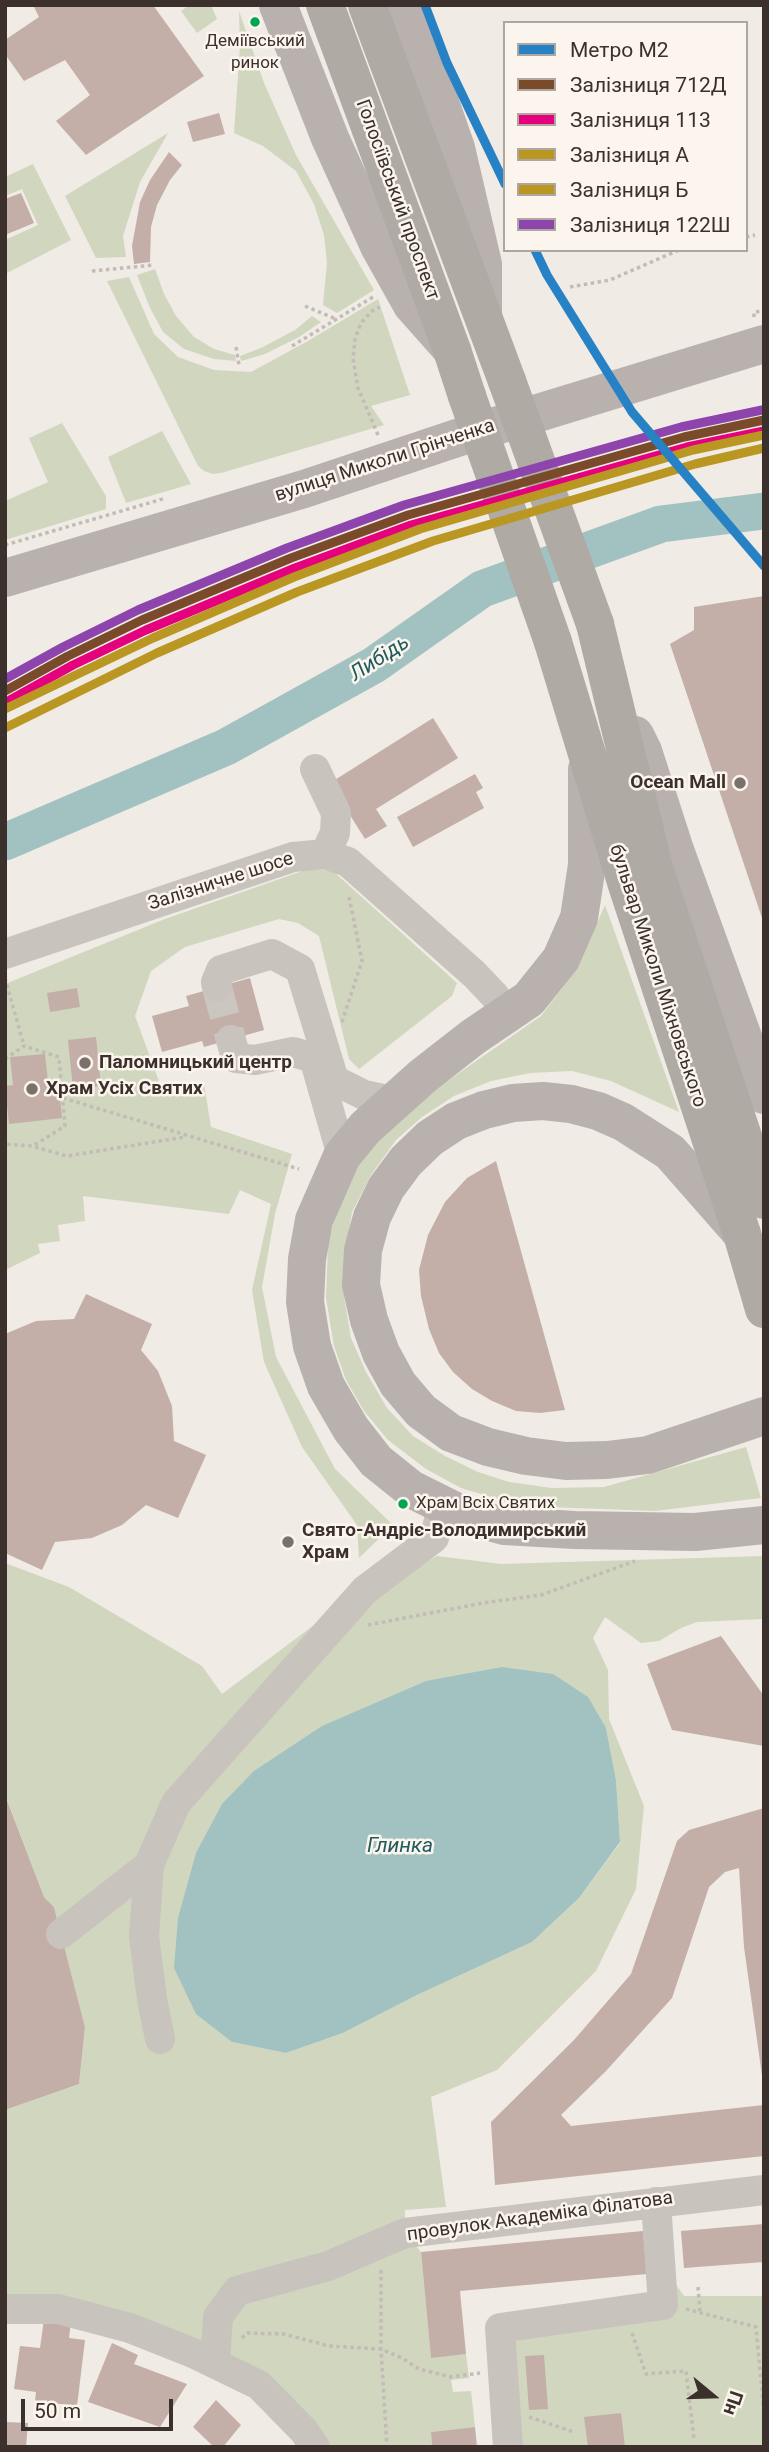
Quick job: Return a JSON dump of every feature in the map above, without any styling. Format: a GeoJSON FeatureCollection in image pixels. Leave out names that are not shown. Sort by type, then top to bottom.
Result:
{"type":"FeatureCollection","features":[{"type":"Feature","properties":{"kind":"highway","name":"Голосіївський проспект"},"geometry":{"type":"LineString","coordinates":[[325,5],[452,350],[553,642]]}},
{"type":"Feature","properties":{"kind":"highway","name":"Голосіївський проспект"},"geometry":{"type":"LineString","coordinates":[[368,5],[595,624]]}},
{"type":"Feature","properties":{"kind":"highway","name":"бульвар Миколи Міхновського"},"geometry":{"type":"LineString","coordinates":[[595,624],[613,693],[640,875],[764,1309]]}},
{"type":"Feature","properties":{"kind":"highway","name":"бульвар Миколи Міхновського"},"geometry":{"type":"LineString","coordinates":[[553,642],[587,752],[640,875],[764,1200]]}},
{"type":"Feature","properties":{"kind":"main road"},"geometry":{"type":"LineString","coordinates":[[278,5],[330,138],[379,246],[412,305],[452,350]]}},
{"type":"Feature","properties":{"kind":"main road"},"geometry":{"type":"LineString","coordinates":[[406,5],[456,148],[483,264],[483,317]]}},
{"type":"Feature","properties":{"kind":"main road","name":"вулиця Миколи Грінченка"},"geometry":{"type":"LineString","coordinates":[[5,578],[304,488],[466,435],[759,328]]}},
{"type":"Feature","properties":{"kind":"main road"},"geometry":{"type":"LineString","coordinates":[[613,693],[643,751],[675,850],[764,1095]]}},
{"type":"Feature","properties":{"kind":"main road"},"geometry":{"type":"LineString","coordinates":[[587,752],[587,865],[579,918],[561,959],[529,999],[443,1060],[393,1101],[365,1128],[342,1156],[314,1220],[307,1259],[306,1302],[312,1346],[326,1385],[351,1429],[376,1461],[411,1489],[463,1514],[504,1525],[528,1527],[695,1532],[764,1525]]}},
{"type":"Feature","properties":{"kind":"main road"},"geometry":{"type":"LineString","coordinates":[[742,1234],[670,1152],[623,1122],[598,1111],[571,1104],[543,1101],[513,1103],[456,1121],[430,1138],[406,1161],[386,1188],[372,1217],[363,1250],[361,1285],[369,1320],[381,1353],[398,1384],[421,1411],[452,1433],[488,1447],[526,1456],[566,1461],[607,1460],[648,1455],[764,1416]]}},
{"type":"Feature","properties":{"kind":"street"},"geometry":{"type":"LineString","coordinates":[[315,769],[336,813],[335,833],[325,854],[348,862],[368,879],[474,974],[495,996],[506,1014]]}},
{"type":"Feature","properties":{"kind":"street","name":"Залізничне шосе"},"geometry":{"type":"LineString","coordinates":[[5,954],[293,857],[325,854]]}},
{"type":"Feature","properties":{"kind":"street"},"geometry":{"type":"LineString","coordinates":[[217,987],[216,982],[221,970],[272,954],[300,969],[334,1080],[364,1095],[393,1101]]}},
{"type":"Feature","properties":{"kind":"street"},"geometry":{"type":"LineString","coordinates":[[231,1040],[236,1058],[255,1060],[293,1052],[314,1058],[342,1156]]}},
{"type":"Feature","properties":{"kind":"street"},"geometry":{"type":"LineString","coordinates":[[160,2039],[144,1936],[149,1865],[176,1803],[365,1590],[433,1538],[443,1506]]}},
{"type":"Feature","properties":{"kind":"street"},"geometry":{"type":"LineString","coordinates":[[61,1934],[149,1865]]}},
{"type":"Feature","properties":{"kind":"street","name":"провулок Академіка Філатова"},"geometry":{"type":"LineString","coordinates":[[215,2364],[218,2316],[237,2291],[328,2266],[405,2233],[764,2190]]}},
{"type":"Feature","properties":{"kind":"street"},"geometry":{"type":"LineString","coordinates":[[508,2447],[500,2328],[663,2305],[656,2202]]}},
{"type":"Feature","properties":{"kind":"street"},"geometry":{"type":"LineString","coordinates":[[5,2309],[58,2309],[82,2315],[130,2328],[215,2364],[259,2385],[304,2431],[315,2447]]}},
{"type":"Feature","properties":{"kind":"path"},"geometry":{"type":"LineString","coordinates":[[748,237],[755,235]]}},
{"type":"Feature","properties":{"kind":"path"},"geometry":{"type":"LineString","coordinates":[[570,287],[610,280],[674,252]]}},
{"type":"Feature","properties":{"kind":"path"},"geometry":{"type":"LineString","coordinates":[[92,271],[154,265]]}},
{"type":"Feature","properties":{"kind":"path"},"geometry":{"type":"LineString","coordinates":[[292,346],[381,293]]}},
{"type":"Feature","properties":{"kind":"path"},"geometry":{"type":"LineString","coordinates":[[378,437],[358,388],[353,359],[355,339],[361,323],[372,311],[385,304]]}},
{"type":"Feature","properties":{"kind":"path"},"geometry":{"type":"LineString","coordinates":[[305,306],[336,319]]}},
{"type":"Feature","properties":{"kind":"path"},"geometry":{"type":"LineString","coordinates":[[759,328],[764,311]]}},
{"type":"Feature","properties":{"kind":"path"},"geometry":{"type":"LineString","coordinates":[[236,347],[239,365]]}},
{"type":"Feature","properties":{"kind":"path"},"geometry":{"type":"LineString","coordinates":[[329,1064],[362,961],[347,887]]}},
{"type":"Feature","properties":{"kind":"path"},"geometry":{"type":"LineString","coordinates":[[5,978],[24,1046]]}},
{"type":"Feature","properties":{"kind":"path"},"geometry":{"type":"LineString","coordinates":[[5,1059],[24,1046]]}},
{"type":"Feature","properties":{"kind":"path"},"geometry":{"type":"LineString","coordinates":[[24,1046],[59,1057],[63,1098],[65,1126],[33,1146]]}},
{"type":"Feature","properties":{"kind":"path"},"geometry":{"type":"LineString","coordinates":[[63,1098],[299,1169]]}},
{"type":"Feature","properties":{"kind":"path"},"geometry":{"type":"LineString","coordinates":[[5,1144],[33,1146],[68,1156],[187,1137]]}},
{"type":"Feature","properties":{"kind":"path"},"geometry":{"type":"LineString","coordinates":[[328,1633],[483,1603],[541,1595],[638,1560]]}},
{"type":"Feature","properties":{"kind":"path"},"geometry":{"type":"LineString","coordinates":[[381,2244],[381,2349],[387,2447]]}},
{"type":"Feature","properties":{"kind":"path"},"geometry":{"type":"LineString","coordinates":[[698,2287],[700,2312],[756,2327],[764,2413]]}},
{"type":"Feature","properties":{"kind":"path"},"geometry":{"type":"LineString","coordinates":[[624,2311],[646,2374],[686,2371],[694,2439]]}},
{"type":"Feature","properties":{"kind":"path"},"geometry":{"type":"LineString","coordinates":[[215,2364],[247,2333],[284,2334],[329,2346],[381,2349],[419,2369],[451,2376],[503,2370]]}},
{"type":"Feature","properties":{"kind":"path"},"geometry":{"type":"LineString","coordinates":[[506,2409],[574,2432]]}},
{"type":"Feature","properties":{"kind":"green space"},"geometry":{"type":"Polygon","coordinates":[[[189,5],[211,5],[217,19],[197,33],[181,11],[189,5]]]}},
{"type":"Feature","properties":{"kind":"green space"},"geometry":{"type":"Polygon","coordinates":[[[239,11],[264,83],[296,155],[374,290],[337,313],[323,305],[327,263],[324,235],[314,204],[296,171],[263,146],[234,133],[240,46],[239,11]]]}},
{"type":"Feature","properties":{"kind":"green space"},"geometry":{"type":"Polygon","coordinates":[[[168,133],[140,182],[123,236],[126,257],[96,258],[65,196],[168,133]]]}},
{"type":"Feature","properties":{"kind":"green space"},"geometry":{"type":"Polygon","coordinates":[[[33,164],[71,240],[5,274],[5,240],[38,225],[22,189],[5,196],[5,177],[33,164]]]}},
{"type":"Feature","properties":{"kind":"green space"},"geometry":{"type":"Polygon","coordinates":[[[155,269],[176,316],[194,337],[214,349],[235,355],[236,361],[214,359],[184,349],[163,332],[137,275],[155,269]]]}},
{"type":"Feature","properties":{"kind":"green space"},"geometry":{"type":"Polygon","coordinates":[[[129,277],[154,334],[178,357],[214,370],[251,372],[378,299],[410,395],[371,406],[384,425],[221,473],[204,471],[198,466],[107,281],[129,277]]]}},
{"type":"Feature","properties":{"kind":"green space"},"geometry":{"type":"Polygon","coordinates":[[[312,316],[321,322],[299,337],[265,354],[241,361],[240,356],[295,330],[312,316]]]}},
{"type":"Feature","properties":{"kind":"green space"},"geometry":{"type":"Polygon","coordinates":[[[62,423],[106,496],[106,509],[5,540],[5,501],[48,482],[29,438],[62,423]]]}},
{"type":"Feature","properties":{"kind":"green space"},"geometry":{"type":"Polygon","coordinates":[[[162,431],[191,484],[126,503],[108,457],[162,431]]]}},
{"type":"Feature","properties":{"kind":"green space"},"geometry":{"type":"Polygon","coordinates":[[[311,868],[333,871],[457,983],[452,996],[359,1069],[349,1059],[319,936],[298,923],[279,919],[185,947],[151,971],[135,1016],[164,1095],[204,1084],[211,1127],[292,1154],[275,1214],[262,1287],[276,1357],[335,1469],[393,1525],[359,1558],[357,1525],[302,1447],[264,1362],[252,1290],[271,1204],[240,1190],[229,1214],[83,1196],[85,1221],[58,1225],[60,1241],[38,1244],[40,1253],[5,1270],[5,984],[165,919],[311,868]]]}},
{"type":"Feature","properties":{"kind":"green space"},"geometry":{"type":"Polygon","coordinates":[[[605,905],[679,1112],[611,1081],[572,1071],[530,1073],[491,1081],[454,1096],[422,1117],[396,1140],[371,1175],[352,1212],[345,1257],[344,1297],[351,1338],[366,1372],[387,1408],[413,1436],[478,1472],[509,1482],[552,1488],[604,1487],[746,1447],[761,1498],[655,1511],[520,1506],[461,1488],[426,1469],[388,1440],[364,1411],[346,1380],[334,1346],[326,1298],[328,1244],[340,1197],[367,1150],[400,1114],[541,1016],[578,967],[605,905]]]}},
{"type":"Feature","properties":{"kind":"green space"},"geometry":{"type":"Polygon","coordinates":[[[437,1556],[501,1564],[764,1556],[764,1619],[697,1622],[659,1641],[641,1643],[605,1617],[593,1638],[608,1670],[609,1719],[644,1806],[636,1889],[596,1971],[497,2070],[431,2097],[446,2207],[405,2210],[405,2233],[421,2252],[431,2357],[466,2354],[469,2378],[451,2380],[453,2392],[471,2391],[475,2427],[431,2432],[432,2447],[315,2447],[198,2355],[5,2309],[5,2110],[79,2084],[85,2027],[54,1907],[44,1897],[5,1794],[5,1563],[69,1587],[202,1666],[222,1694],[326,1616],[437,1556]],[[606,1728],[232,2042],[286,2053],[343,2033],[417,1995],[532,1942],[579,1898],[620,1843],[616,1780],[606,1728]]]}},
{"type":"Feature","properties":{"kind":"green space"},"geometry":{"type":"Polygon","coordinates":[[[663,2266],[684,2296],[762,2296],[764,2299],[764,2447],[516,2447],[512,2344],[525,2334],[663,2313],[663,2266]]]}},
{"type":"Feature","properties":{"kind":"water","name":"Глинка"},"geometry":{"type":"Polygon","coordinates":[[[502,1667],[553,1674],[588,1697],[606,1728],[616,1780],[620,1842],[579,1898],[532,1942],[417,1995],[343,2033],[286,2053],[232,2042],[196,2014],[174,1968],[178,1918],[196,1853],[222,1804],[254,1771],[322,1726],[426,1681],[502,1667]]]}},
{"type":"Feature","properties":{"kind":"building"},"geometry":{"type":"Polygon","coordinates":[[[33,5],[153,5],[204,76],[86,155],[56,121],[90,95],[65,60],[24,81],[5,54],[5,40],[39,17],[33,5]]]}},
{"type":"Feature","properties":{"kind":"building"},"geometry":{"type":"Polygon","coordinates":[[[219,113],[225,134],[193,142],[187,122],[219,113]]]}},
{"type":"Feature","properties":{"kind":"building"},"geometry":{"type":"Polygon","coordinates":[[[169,152],[182,165],[170,180],[157,205],[151,227],[150,262],[134,264],[132,246],[140,202],[150,180],[169,152]]]}},
{"type":"Feature","properties":{"kind":"building"},"geometry":{"type":"Polygon","coordinates":[[[21,193],[34,223],[5,235],[5,199],[21,193]]]}},
{"type":"Feature","properties":{"kind":"building","name":"Ocean Mall"},"geometry":{"type":"Polygon","coordinates":[[[764,596],[763,921],[670,644],[694,630],[694,607],[764,596]]]}},
{"type":"Feature","properties":{"kind":"building"},"geometry":{"type":"Polygon","coordinates":[[[433,718],[458,758],[376,809],[387,826],[365,839],[330,783],[433,718]]]}},
{"type":"Feature","properties":{"kind":"building"},"geometry":{"type":"Polygon","coordinates":[[[475,774],[483,788],[476,792],[484,808],[413,847],[397,817],[475,774]]]}},
{"type":"Feature","properties":{"kind":"building"},"geometry":{"type":"Polygon","coordinates":[[[250,978],[264,1030],[204,1047],[202,1041],[162,1052],[152,1016],[189,1006],[186,996],[250,978]]]}},
{"type":"Feature","properties":{"kind":"building"},"geometry":{"type":"Polygon","coordinates":[[[77,988],[80,1007],[50,1012],[47,993],[77,988]]]}},
{"type":"Feature","properties":{"kind":"building","name":"Паломницький центр"},"geometry":{"type":"Polygon","coordinates":[[[96,1037],[101,1086],[73,1089],[68,1040],[96,1037]]]}},
{"type":"Feature","properties":{"kind":"building","name":"Храм Усіх Святих"},"geometry":{"type":"Polygon","coordinates":[[[45,1054],[48,1081],[58,1080],[62,1118],[9,1124],[5,1086],[13,1085],[10,1057],[45,1054]]]}},
{"type":"Feature","properties":{"kind":"building"},"geometry":{"type":"Polygon","coordinates":[[[496,1161],[565,1410],[540,1413],[516,1411],[492,1401],[472,1389],[453,1372],[439,1353],[429,1329],[421,1296],[419,1270],[428,1235],[445,1202],[467,1178],[496,1161]]]}},
{"type":"Feature","properties":{"kind":"building"},"geometry":{"type":"Polygon","coordinates":[[[86,1294],[152,1324],[141,1350],[158,1371],[172,1406],[174,1441],[206,1455],[178,1518],[146,1505],[122,1525],[92,1538],[55,1542],[42,1570],[5,1553],[5,1334],[36,1321],[74,1319],[86,1294]]]}},
{"type":"Feature","properties":{"kind":"building"},"geometry":{"type":"Polygon","coordinates":[[[721,1636],[764,1696],[764,1746],[672,1730],[647,1664],[721,1636]]]}},
{"type":"Feature","properties":{"kind":"building"},"geometry":{"type":"Polygon","coordinates":[[[5,1795],[44,1897],[54,1907],[85,2027],[79,2084],[5,2110],[5,1795]]]}},
{"type":"Feature","properties":{"kind":"building"},"geometry":{"type":"Polygon","coordinates":[[[764,1808],[764,2090],[744,1947],[739,1868],[725,1872],[709,1887],[672,1998],[606,2071],[561,2115],[571,2126],[764,2105],[764,2156],[495,2185],[491,2122],[574,2040],[631,1974],[677,1841],[689,1830],[764,1808]]]}},
{"type":"Feature","properties":{"kind":"building"},"geometry":{"type":"Polygon","coordinates":[[[764,2224],[764,2262],[684,2268],[681,2231],[764,2224]]]}},
{"type":"Feature","properties":{"kind":"building"},"geometry":{"type":"Polygon","coordinates":[[[643,2231],[647,2274],[460,2291],[466,2354],[431,2358],[421,2252],[643,2231]]]}},
{"type":"Feature","properties":{"kind":"building"},"geometry":{"type":"Polygon","coordinates":[[[44,2319],[71,2322],[69,2338],[85,2340],[77,2406],[35,2401],[36,2392],[14,2389],[20,2346],[40,2348],[44,2319]]]}},
{"type":"Feature","properties":{"kind":"building"},"geometry":{"type":"Polygon","coordinates":[[[112,2343],[138,2355],[134,2364],[187,2384],[160,2427],[88,2402],[112,2343]]]}},
{"type":"Feature","properties":{"kind":"building"},"geometry":{"type":"Polygon","coordinates":[[[544,2355],[548,2409],[529,2410],[525,2356],[544,2355]]]}},
{"type":"Feature","properties":{"kind":"building"},"geometry":{"type":"Polygon","coordinates":[[[216,2400],[241,2425],[223,2447],[214,2447],[193,2427],[216,2400]]]}},
{"type":"Feature","properties":{"kind":"building"},"geometry":{"type":"Polygon","coordinates":[[[621,2413],[625,2447],[588,2447],[584,2417],[621,2413]]]}},
{"type":"Feature","properties":{"kind":"building"},"geometry":{"type":"Polygon","coordinates":[[[5,2422],[28,2423],[26,2447],[5,2447],[5,2422]]]}},
{"type":"Feature","properties":{"kind":"building"},"geometry":{"type":"Polygon","coordinates":[[[475,2427],[477,2447],[432,2447],[431,2432],[475,2427]]]}},
{"type":"Feature","properties":{"kind":"waterway","name":"Либідь"},"geometry":{"type":"LineString","coordinates":[[5,842],[226,747],[374,665],[482,589],[661,524],[764,511]]}},
{"type":"Feature","properties":{"kind":"tunnel"},"geometry":{"type":"LineString","coordinates":[[217,987],[231,1040]]}},
{"type":"Feature","properties":{"kind":"metro line","name":"M2"},"geometry":{"type":"LineString","coordinates":[[425,5],[447,63],[503,180]]}},
{"type":"Feature","properties":{"kind":"metro line","name":"M2"},"geometry":{"type":"LineString","coordinates":[[536,252],[547,275],[632,412],[764,566]]}},
{"type":"Feature","properties":{"kind":"rail line","name":"122Ш"},"geometry":{"type":"LineString","coordinates":[[5,679],[138,610],[287,548],[404,505],[681,427],[762,410]]}},
{"type":"Feature","properties":{"kind":"rail line","name":"712Д"},"geometry":{"type":"LineString","coordinates":[[5,691],[142,620],[291,558],[408,515],[684,437],[764,420]]}},
{"type":"Feature","properties":{"kind":"rail line","name":"113"},"geometry":{"type":"LineString","coordinates":[[10,700],[73,665],[146,630],[295,568],[411,525],[687,447],[764,431]]}},
{"type":"Feature","properties":{"kind":"rail line","name":"Б"},"geometry":{"type":"LineString","coordinates":[[5,709],[153,638],[294,577],[420,529],[693,450],[764,435]]}},
{"type":"Feature","properties":{"kind":"rail line","name":"A"},"geometry":{"type":"LineString","coordinates":[[5,728],[157,653],[297,592],[433,541],[695,464],[764,448]]}},
{"type":"Feature","properties":{"kind":"place","name":"Деміївський ринок"},"geometry":{"type":"Point","coordinates":[255,22]}},
{"type":"Feature","properties":{"kind":"place","name":"Ocean Mall"},"geometry":{"type":"Point","coordinates":[740,783]}},
{"type":"Feature","properties":{"kind":"place","name":"Паломницький центр"},"geometry":{"type":"Point","coordinates":[85,1063]}},
{"type":"Feature","properties":{"kind":"place","name":"Храм Усіх Святих"},"geometry":{"type":"Point","coordinates":[32,1089]}},
{"type":"Feature","properties":{"kind":"place","name":"Храм Всіх Святих"},"geometry":{"type":"Point","coordinates":[403,1504]}},
{"type":"Feature","properties":{"kind":"place","name":"Свято-Андріє-Володимирський Храм"},"geometry":{"type":"Point","coordinates":[288,1542]}}]}
